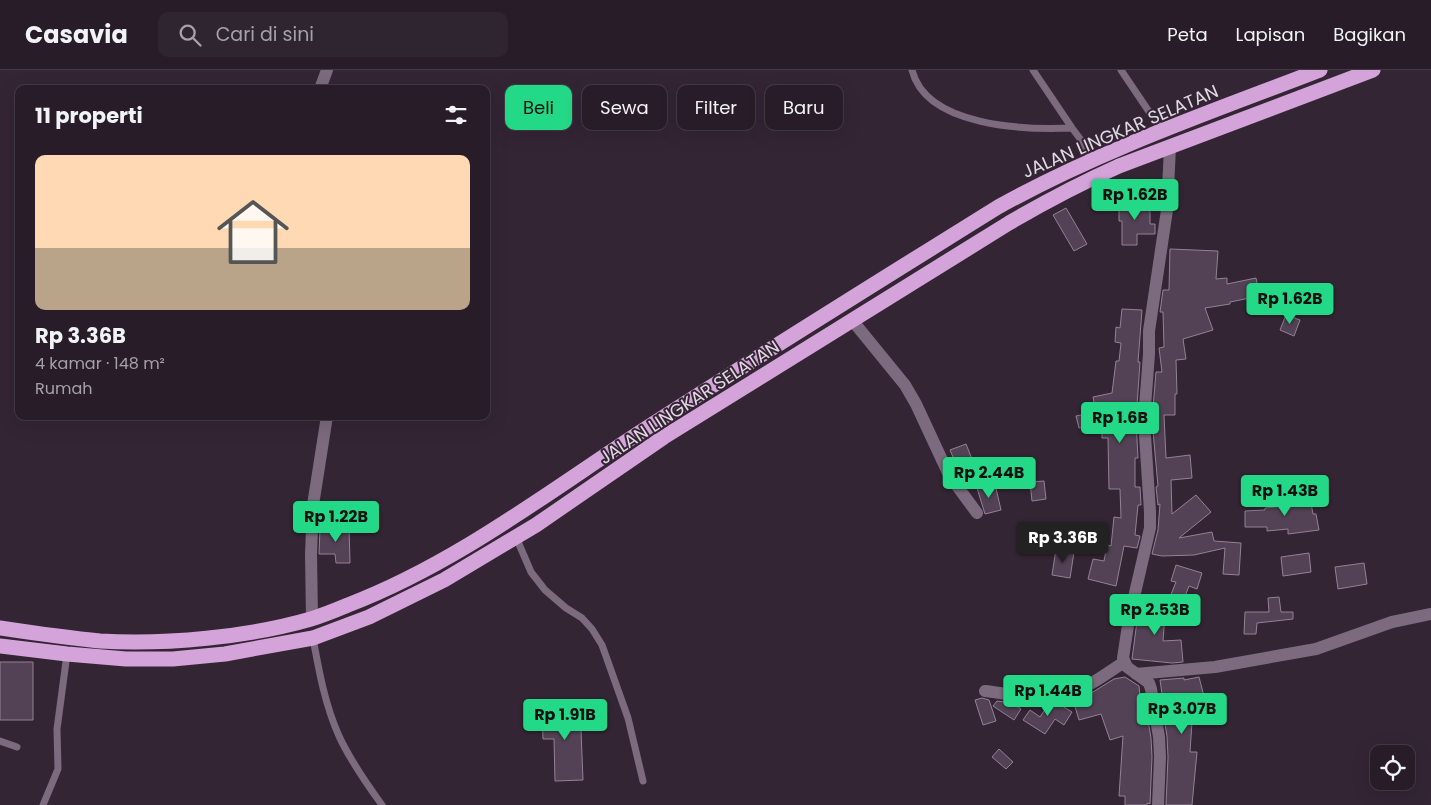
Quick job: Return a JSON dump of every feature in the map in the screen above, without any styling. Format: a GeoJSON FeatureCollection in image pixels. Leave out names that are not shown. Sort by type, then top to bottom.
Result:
{"type":"FeatureCollection","features":[{"type":"Feature","properties":{"kind":"highway","name":"JALAN LINGKAR SELATAN"},"geometry":{"type":"LineString","coordinates":[[0,628],[100,641],[160,642],[230,635],[312,619],[363,599],[436,564],[525,509],[641,431],[998,207],[1092,160],[1320,70]]}},
{"type":"Feature","properties":{"kind":"highway","name":"JALAN LINGKAR SELATAN"},"geometry":{"type":"LineString","coordinates":[[0,646],[126,659],[172,659],[225,654],[313,638],[369,618],[444,580],[516,537],[664,438],[1008,222],[1088,180],[1170,146],[1374,70]]}},
{"type":"Feature","properties":{"kind":"highway"},"geometry":{"type":"LineString","coordinates":[[1245,99],[1253,115]]}},
{"type":"Feature","properties":{"kind":"highway"},"geometry":{"type":"LineString","coordinates":[[411,577],[419,593]]}},
{"type":"Feature","properties":{"kind":"street"},"geometry":{"type":"LineString","coordinates":[[321,85],[327,70]]}},
{"type":"Feature","properties":{"kind":"street"},"geometry":{"type":"LineString","coordinates":[[1158,805],[1159,737],[1149,683],[1129,670],[1124,662],[1129,619],[1150,528],[1144,420],[1149,331],[1167,210],[1170,146]]}},
{"type":"Feature","properties":{"kind":"street"},"geometry":{"type":"LineString","coordinates":[[852,320],[905,385],[916,404],[949,475],[977,513]]}},
{"type":"Feature","properties":{"kind":"street"},"geometry":{"type":"LineString","coordinates":[[312,619],[310,554],[313,505],[327,420]]}},
{"type":"Feature","properties":{"kind":"street"},"geometry":{"type":"LineString","coordinates":[[1136,674],[1215,667],[1316,649],[1392,622],[1431,614]]}},
{"type":"Feature","properties":{"kind":"street"},"geometry":{"type":"LineString","coordinates":[[985,691],[1040,696],[1066,694],[1093,682],[1124,662]]}},
{"type":"Feature","properties":{"kind":"lane"},"geometry":{"type":"LineString","coordinates":[[912,70],[917,84],[927,96],[946,109],[960,115],[1009,126],[1072,128]]}},
{"type":"Feature","properties":{"kind":"lane"},"geometry":{"type":"LineString","coordinates":[[1034,70],[1081,140],[1092,160]]}},
{"type":"Feature","properties":{"kind":"lane"},"geometry":{"type":"LineString","coordinates":[[1121,70],[1162,131]]}},
{"type":"Feature","properties":{"kind":"lane"},"geometry":{"type":"LineString","coordinates":[[516,537],[531,572],[545,590],[566,608],[582,618],[602,645],[628,718],[643,781]]}},
{"type":"Feature","properties":{"kind":"lane"},"geometry":{"type":"LineString","coordinates":[[313,638],[324,692],[339,736],[365,781],[382,805]]}},
{"type":"Feature","properties":{"kind":"lane"},"geometry":{"type":"LineString","coordinates":[[43,805],[58,769],[57,729],[67,654]]}},
{"type":"Feature","properties":{"kind":"lane"},"geometry":{"type":"LineString","coordinates":[[0,740],[17,746]]}},
{"type":"Feature","properties":{"kind":"building"},"geometry":{"type":"Polygon","coordinates":[[[1119,202],[1150,202],[1150,224],[1155,224],[1155,234],[1137,234],[1137,245],[1122,245],[1122,221],[1119,221],[1119,202]]]}},
{"type":"Feature","properties":{"kind":"building"},"geometry":{"type":"Polygon","coordinates":[[[1066,208],[1087,244],[1074,251],[1053,215],[1066,208]]]}},
{"type":"Feature","properties":{"kind":"building"},"geometry":{"type":"Polygon","coordinates":[[[1170,249],[1218,251],[1216,279],[1227,278],[1227,284],[1256,278],[1260,296],[1205,308],[1213,330],[1183,339],[1186,359],[1176,360],[1177,394],[1175,394],[1175,415],[1164,415],[1166,458],[1190,455],[1192,478],[1171,480],[1172,514],[1196,495],[1211,512],[1179,538],[1212,532],[1214,541],[1241,543],[1239,575],[1223,574],[1225,548],[1194,555],[1162,556],[1152,554],[1158,530],[1160,504],[1158,505],[1156,487],[1158,486],[1152,420],[1156,372],[1162,372],[1159,348],[1164,347],[1163,312],[1160,312],[1163,290],[1169,290],[1170,249]]]}},
{"type":"Feature","properties":{"kind":"building"},"geometry":{"type":"Polygon","coordinates":[[[1122,309],[1142,310],[1136,420],[1138,458],[1135,458],[1135,487],[1140,487],[1141,505],[1138,505],[1135,535],[1140,536],[1137,548],[1124,546],[1116,586],[1088,579],[1093,559],[1104,561],[1107,545],[1111,546],[1114,517],[1121,518],[1120,489],[1109,489],[1108,438],[1102,438],[1102,424],[1079,428],[1076,416],[1096,412],[1093,397],[1112,393],[1116,361],[1119,361],[1121,343],[1115,342],[1116,327],[1120,328],[1122,309]]]}},
{"type":"Feature","properties":{"kind":"building"},"geometry":{"type":"Polygon","coordinates":[[[1286,315],[1300,320],[1294,336],[1280,330],[1286,315]]]}},
{"type":"Feature","properties":{"kind":"building"},"geometry":{"type":"Polygon","coordinates":[[[966,444],[978,474],[963,480],[950,450],[966,444]]]}},
{"type":"Feature","properties":{"kind":"building"},"geometry":{"type":"Polygon","coordinates":[[[1044,481],[1046,499],[1032,501],[1030,482],[1044,481]]]}},
{"type":"Feature","properties":{"kind":"building"},"geometry":{"type":"Polygon","coordinates":[[[995,484],[1001,510],[985,514],[977,488],[995,484]]]}},
{"type":"Feature","properties":{"kind":"building"},"geometry":{"type":"Polygon","coordinates":[[[1310,498],[1319,530],[1288,534],[1288,529],[1267,531],[1267,527],[1245,527],[1245,511],[1265,510],[1265,508],[1284,506],[1283,501],[1310,498]]]}},
{"type":"Feature","properties":{"kind":"building"},"geometry":{"type":"Polygon","coordinates":[[[349,527],[350,563],[336,563],[335,554],[319,554],[320,528],[349,527]]]}},
{"type":"Feature","properties":{"kind":"building"},"geometry":{"type":"Polygon","coordinates":[[[1056,549],[1074,552],[1070,578],[1052,575],[1056,549]]]}},
{"type":"Feature","properties":{"kind":"building"},"geometry":{"type":"Polygon","coordinates":[[[1309,553],[1311,572],[1283,576],[1281,557],[1309,553]]]}},
{"type":"Feature","properties":{"kind":"building"},"geometry":{"type":"Polygon","coordinates":[[[1364,563],[1367,584],[1338,589],[1335,567],[1364,563]]]}},
{"type":"Feature","properties":{"kind":"building"},"geometry":{"type":"Polygon","coordinates":[[[1176,565],[1202,573],[1197,589],[1189,586],[1179,612],[1166,607],[1176,582],[1171,581],[1176,565]]]}},
{"type":"Feature","properties":{"kind":"building"},"geometry":{"type":"Polygon","coordinates":[[[1279,597],[1281,612],[1293,612],[1293,619],[1257,623],[1256,634],[1244,634],[1245,612],[1269,612],[1268,598],[1279,597]]]}},
{"type":"Feature","properties":{"kind":"building"},"geometry":{"type":"Polygon","coordinates":[[[1141,601],[1166,602],[1163,641],[1181,640],[1183,662],[1172,663],[1132,659],[1141,601]]]}},
{"type":"Feature","properties":{"kind":"building"},"geometry":{"type":"Polygon","coordinates":[[[0,662],[33,662],[33,720],[0,720],[0,662]]]}},
{"type":"Feature","properties":{"kind":"building"},"geometry":{"type":"Polygon","coordinates":[[[1125,677],[1139,686],[1140,697],[1144,696],[1152,757],[1150,804],[1147,803],[1147,805],[1125,805],[1125,796],[1119,796],[1123,736],[1110,740],[1101,714],[1079,720],[1073,700],[1093,692],[1114,679],[1125,677]]]}},
{"type":"Feature","properties":{"kind":"building"},"geometry":{"type":"Polygon","coordinates":[[[1199,677],[1208,720],[1192,722],[1190,752],[1197,752],[1192,805],[1166,805],[1167,736],[1160,694],[1162,694],[1160,680],[1184,678],[1184,680],[1199,677]]]}},
{"type":"Feature","properties":{"kind":"building"},"geometry":{"type":"Polygon","coordinates":[[[982,698],[989,700],[996,721],[983,725],[975,700],[982,698]]]}},
{"type":"Feature","properties":{"kind":"building"},"geometry":{"type":"Polygon","coordinates":[[[997,701],[1012,703],[1021,709],[1014,720],[993,706],[997,701]]]}},
{"type":"Feature","properties":{"kind":"building"},"geometry":{"type":"Polygon","coordinates":[[[1059,704],[1072,712],[1064,725],[1055,719],[1045,734],[1023,720],[1030,710],[1040,717],[1048,705],[1059,704]]]}},
{"type":"Feature","properties":{"kind":"building"},"geometry":{"type":"Polygon","coordinates":[[[580,705],[583,780],[555,781],[554,739],[543,739],[542,711],[553,711],[553,706],[580,705]]]}},
{"type":"Feature","properties":{"kind":"building"},"geometry":{"type":"Polygon","coordinates":[[[999,749],[1013,762],[1006,769],[992,757],[999,749]]]}}]}
